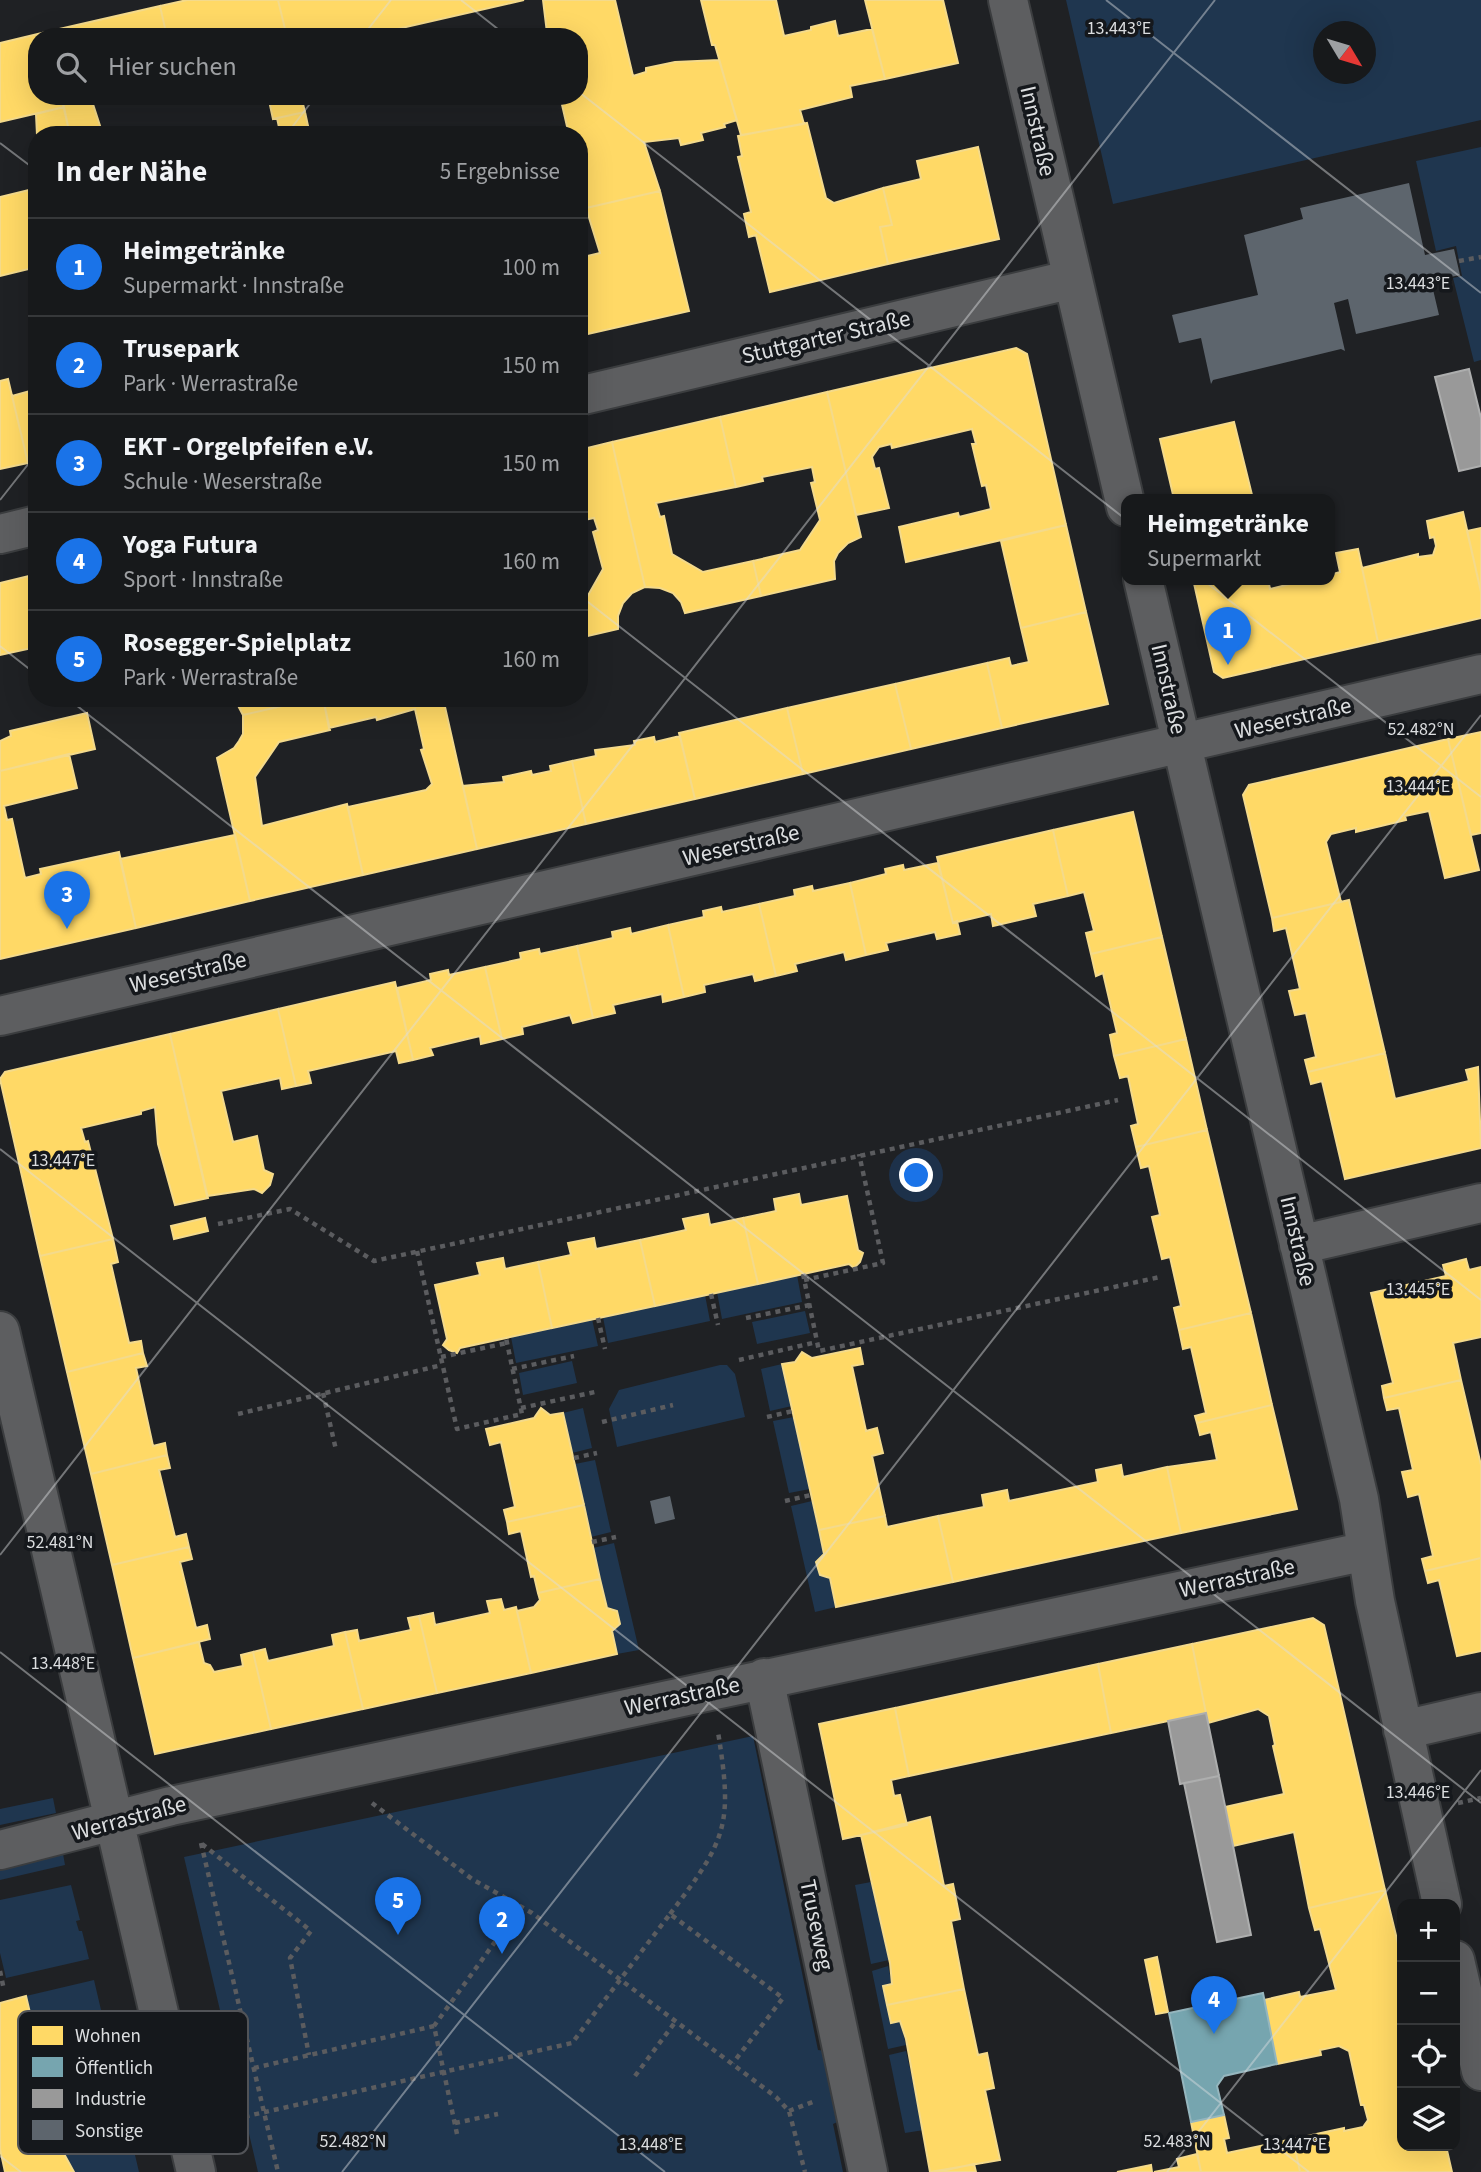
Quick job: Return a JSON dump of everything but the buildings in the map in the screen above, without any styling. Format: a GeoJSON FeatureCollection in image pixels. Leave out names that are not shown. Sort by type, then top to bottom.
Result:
{"type":"FeatureCollection","features":[{"type":"Feature","properties":{"kind":"street","name":"Innstraße"},"geometry":{"type":"LineString","coordinates":[[1008,0],[1123,494]]}},
{"type":"Feature","properties":{"kind":"street","name":"Stuttgarter Straße"},"geometry":{"type":"LineString","coordinates":[[588,394],[1073,279]]}},
{"type":"Feature","properties":{"kind":"street"},"geometry":{"type":"LineString","coordinates":[[0,534],[28,527]]}},
{"type":"Feature","properties":{"kind":"street","name":"Innstraße"},"geometry":{"type":"LineString","coordinates":[[1144,585],[1359,1499],[1403,1730],[1441,1899]]}},
{"type":"Feature","properties":{"kind":"street","name":"Weserstraße"},"geometry":{"type":"LineString","coordinates":[[0,1016],[1481,674]]}},
{"type":"Feature","properties":{"kind":"street"},"geometry":{"type":"LineString","coordinates":[[1299,1245],[1481,1203]]}},
{"type":"Feature","properties":{"kind":"street"},"geometry":{"type":"LineString","coordinates":[[0,1331],[158,2011]]}},
{"type":"Feature","properties":{"kind":"street","name":"Werrastraße"},"geometry":{"type":"LineString","coordinates":[[0,1850],[171,1806],[1367,1551]]}},
{"type":"Feature","properties":{"kind":"street","name":"Truseweg"},"geometry":{"type":"LineString","coordinates":[[764,1678],[869,2172]]}},
{"type":"Feature","properties":{"kind":"street"},"geometry":{"type":"LineString","coordinates":[[1403,1730],[1481,1712]]}},
{"type":"Feature","properties":{"kind":"street"},"geometry":{"type":"LineString","coordinates":[[1456,1962],[1481,2071]]}},
{"type":"Feature","properties":{"kind":"street"},"geometry":{"type":"LineString","coordinates":[[192,2154],[196,2172]]}},
{"type":"Feature","properties":{"kind":"path"},"geometry":{"type":"LineString","coordinates":[[1459,261],[1481,257]]}},
{"type":"Feature","properties":{"kind":"path"},"geometry":{"type":"LineString","coordinates":[[218,1224],[290,1209],[374,1261],[1118,1100]]}},
{"type":"Feature","properties":{"kind":"path"},"geometry":{"type":"LineString","coordinates":[[859,1154],[883,1262],[803,1277],[819,1350],[1160,1278]]}},
{"type":"Feature","properties":{"kind":"path"},"geometry":{"type":"LineString","coordinates":[[417,1251],[457,1429],[522,1414],[507,1341],[441,1357]]}},
{"type":"Feature","properties":{"kind":"path"},"geometry":{"type":"LineString","coordinates":[[711,1294],[718,1325]]}},
{"type":"Feature","properties":{"kind":"path"},"geometry":{"type":"LineString","coordinates":[[746,1318],[810,1305]]}},
{"type":"Feature","properties":{"kind":"path"},"geometry":{"type":"LineString","coordinates":[[597,1318],[604,1349]]}},
{"type":"Feature","properties":{"kind":"path"},"geometry":{"type":"LineString","coordinates":[[739,1360],[817,1342]]}},
{"type":"Feature","properties":{"kind":"path"},"geometry":{"type":"LineString","coordinates":[[512,1369],[574,1356]]}},
{"type":"Feature","properties":{"kind":"path"},"geometry":{"type":"LineString","coordinates":[[238,1414],[442,1365]]}},
{"type":"Feature","properties":{"kind":"path"},"geometry":{"type":"LineString","coordinates":[[521,1408],[596,1392]]}},
{"type":"Feature","properties":{"kind":"path"},"geometry":{"type":"LineString","coordinates":[[323,1393],[336,1450]]}},
{"type":"Feature","properties":{"kind":"path"},"geometry":{"type":"LineString","coordinates":[[602,1422],[673,1405]]}},
{"type":"Feature","properties":{"kind":"path"},"geometry":{"type":"LineString","coordinates":[[767,1417],[793,1411]]}},
{"type":"Feature","properties":{"kind":"path"},"geometry":{"type":"LineString","coordinates":[[574,1458],[597,1453]]}},
{"type":"Feature","properties":{"kind":"path"},"geometry":{"type":"LineString","coordinates":[[785,1501],[811,1495]]}},
{"type":"Feature","properties":{"kind":"path"},"geometry":{"type":"LineString","coordinates":[[592,1542],[616,1536]]}},
{"type":"Feature","properties":{"kind":"path"},"geometry":{"type":"LineString","coordinates":[[248,2115],[572,2043],[707,1866],[716,1850],[722,1830],[726,1792],[718,1732]]}},
{"type":"Feature","properties":{"kind":"path"},"geometry":{"type":"LineString","coordinates":[[1470,1800],[1481,1798]]}},
{"type":"Feature","properties":{"kind":"path"},"geometry":{"type":"LineString","coordinates":[[373,1806],[472,1879],[521,1905],[733,2063],[789,2110],[805,2172]]}},
{"type":"Feature","properties":{"kind":"path"},"geometry":{"type":"LineString","coordinates":[[241,2011],[201,1843],[311,1931],[290,1958],[309,2055]]}},
{"type":"Feature","properties":{"kind":"path"},"geometry":{"type":"LineString","coordinates":[[254,2068],[434,2026],[521,1905]]}},
{"type":"Feature","properties":{"kind":"path"},"geometry":{"type":"LineString","coordinates":[[670,1913],[783,1998],[733,2063]]}},
{"type":"Feature","properties":{"kind":"path"},"geometry":{"type":"LineString","coordinates":[[0,1971],[4,1990]]}},
{"type":"Feature","properties":{"kind":"path"},"geometry":{"type":"LineString","coordinates":[[635,2076],[677,2021]]}},
{"type":"Feature","properties":{"kind":"path"},"geometry":{"type":"LineString","coordinates":[[434,2026],[457,2133]]}},
{"type":"Feature","properties":{"kind":"path"},"geometry":{"type":"LineString","coordinates":[[248,2043],[278,2172]]}},
{"type":"Feature","properties":{"kind":"path"},"geometry":{"type":"LineString","coordinates":[[455,2123],[498,2114]]}},
{"type":"Feature","properties":{"kind":"shaded area"},"geometry":{"type":"Polygon","coordinates":[[[1066,0],[1481,0],[1481,120],[1113,204],[1066,0]]]}},
{"type":"Feature","properties":{"kind":"shaded area"},"geometry":{"type":"Polygon","coordinates":[[[1481,147],[1481,360],[1474,362],[1453,278],[1462,276],[1456,246],[1436,251],[1416,161],[1481,147]]]}},
{"type":"Feature","properties":{"kind":"shaded area"},"geometry":{"type":"Polygon","coordinates":[[[797,1275],[802,1302],[722,1319],[717,1292],[797,1275]]]}},
{"type":"Feature","properties":{"kind":"shaded area"},"geometry":{"type":"Polygon","coordinates":[[[705,1295],[710,1321],[608,1343],[603,1317],[705,1295]]]}},
{"type":"Feature","properties":{"kind":"shaded area"},"geometry":{"type":"Polygon","coordinates":[[[805,1311],[810,1333],[757,1344],[752,1322],[805,1311]]]}},
{"type":"Feature","properties":{"kind":"shaded area"},"geometry":{"type":"Polygon","coordinates":[[[592,1319],[598,1346],[516,1363],[511,1337],[592,1319]]]}},
{"type":"Feature","properties":{"kind":"shaded area"},"geometry":{"type":"Polygon","coordinates":[[[572,1361],[577,1383],[523,1395],[519,1373],[572,1361]]]}},
{"type":"Feature","properties":{"kind":"shaded area"},"geometry":{"type":"Polygon","coordinates":[[[782,1364],[792,1406],[770,1411],[761,1369],[782,1364]]]}},
{"type":"Feature","properties":{"kind":"shaded area"},"geometry":{"type":"Polygon","coordinates":[[[727,1365],[735,1374],[745,1417],[617,1447],[609,1409],[619,1390],[727,1365]]]}},
{"type":"Feature","properties":{"kind":"shaded area"},"geometry":{"type":"Polygon","coordinates":[[[583,1408],[592,1448],[572,1453],[563,1413],[583,1408]]]}},
{"type":"Feature","properties":{"kind":"shaded area"},"geometry":{"type":"Polygon","coordinates":[[[794,1417],[810,1489],[789,1493],[773,1421],[794,1417]]]}},
{"type":"Feature","properties":{"kind":"shaded area"},"geometry":{"type":"Polygon","coordinates":[[[595,1460],[611,1532],[591,1537],[575,1464],[595,1460]]]}},
{"type":"Feature","properties":{"kind":"shaded area"},"geometry":{"type":"Polygon","coordinates":[[[812,1501],[824,1554],[817,1562],[820,1575],[830,1578],[836,1607],[815,1612],[791,1506],[812,1501]]]}},
{"type":"Feature","properties":{"kind":"shaded area"},"geometry":{"type":"Polygon","coordinates":[[[614,1543],[639,1650],[617,1654],[612,1631],[620,1624],[617,1611],[607,1608],[593,1548],[614,1543]]]}},
{"type":"Feature","properties":{"kind":"shaded area"},"geometry":{"type":"Polygon","coordinates":[[[753,1736],[818,2050],[833,2052],[846,2118],[833,2124],[843,2172],[258,2172],[248,2129],[248,2011],[220,2011],[184,1857],[753,1736]]]}},
{"type":"Feature","properties":{"kind":"shaded area"},"geometry":{"type":"Polygon","coordinates":[[[53,1798],[56,1813],[0,1825],[0,1809],[53,1798]]]}},
{"type":"Feature","properties":{"kind":"shaded area"},"geometry":{"type":"Polygon","coordinates":[[[62,1848],[65,1865],[0,1880],[0,1862],[62,1848]]]}},
{"type":"Feature","properties":{"kind":"shaded area"},"geometry":{"type":"Polygon","coordinates":[[[871,1882],[889,1960],[871,1964],[855,1885],[871,1882]]]}},
{"type":"Feature","properties":{"kind":"shaded area"},"geometry":{"type":"Polygon","coordinates":[[[71,1885],[80,1920],[76,1921],[79,1931],[82,1931],[89,1959],[6,1978],[0,1953],[0,1900],[71,1885]]]}},
{"type":"Feature","properties":{"kind":"shaded area"},"geometry":{"type":"Polygon","coordinates":[[[888,1966],[892,1984],[883,1987],[891,2022],[900,2021],[906,2045],[888,2049],[872,1971],[888,1966]]]}},
{"type":"Feature","properties":{"kind":"shaded area"},"geometry":{"type":"Polygon","coordinates":[[[94,1980],[101,2011],[30,2011],[26,1996],[94,1980]]]}},
{"type":"Feature","properties":{"kind":"shaded area"},"geometry":{"type":"Polygon","coordinates":[[[906,2051],[924,2130],[905,2133],[889,2055],[906,2051]]]}},
{"type":"Feature","properties":{"kind":"shaded area"},"geometry":{"type":"Polygon","coordinates":[[[64,2154],[135,2154],[139,2172],[74,2172],[64,2154]]]}},
{"type":"Feature","properties":{"kind":"place","name":"Heimgetränke"},"geometry":{"type":"Point","coordinates":[1228,665]}},
{"type":"Feature","properties":{"kind":"place","name":"EKT - Orgelpfeifen e.V."},"geometry":{"type":"Point","coordinates":[67,929]}},
{"type":"Feature","properties":{"kind":"place","name":"Rosegger-Spielplatz"},"geometry":{"type":"Point","coordinates":[398,1935]}},
{"type":"Feature","properties":{"kind":"place","name":"Trusepark"},"geometry":{"type":"Point","coordinates":[502,1954]}},
{"type":"Feature","properties":{"kind":"place","name":"Yoga Futura"},"geometry":{"type":"Point","coordinates":[1214,2034]}}]}
